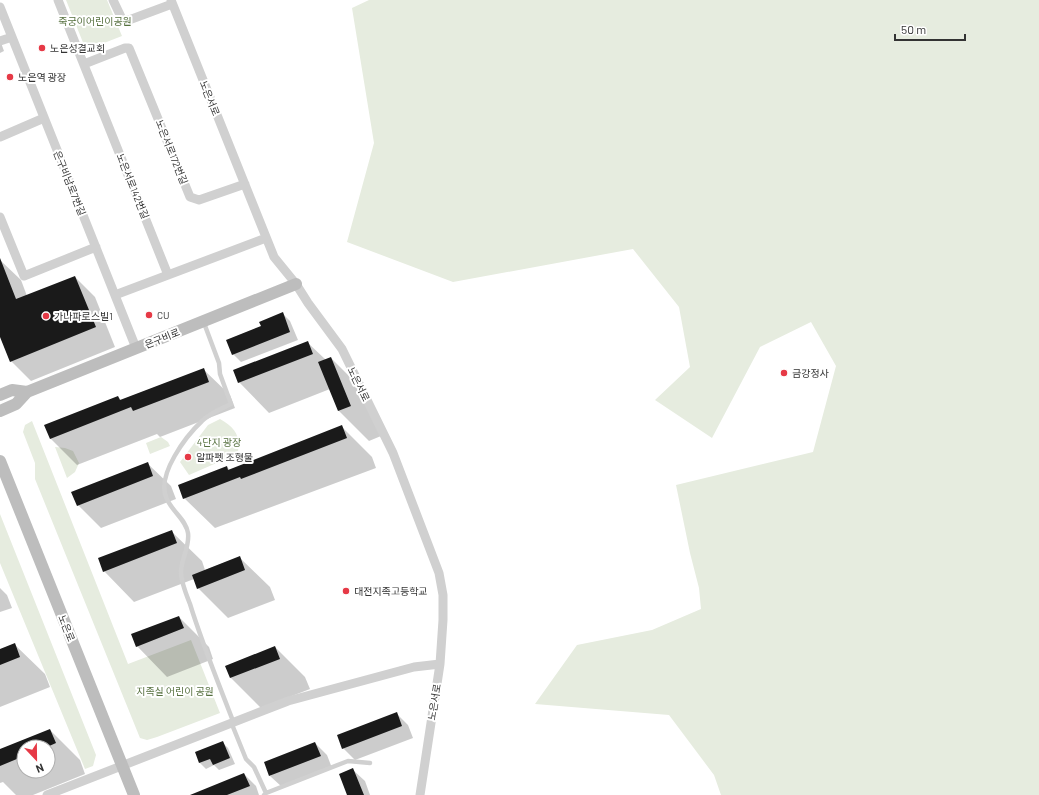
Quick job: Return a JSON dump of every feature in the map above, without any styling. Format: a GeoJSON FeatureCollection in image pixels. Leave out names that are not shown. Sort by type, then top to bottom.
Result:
{"type":"FeatureCollection","features":[{"type":"Feature","properties":{"kind":"street","name":"노은서로142번길"},"geometry":{"type":"LineString","coordinates":[[58,0],[168,275]]}},
{"type":"Feature","properties":{"kind":"street"},"geometry":{"type":"LineString","coordinates":[[113,0],[122,18],[129,20],[172,2]]}},
{"type":"Feature","properties":{"kind":"street","name":"노은서로"},"geometry":{"type":"LineString","coordinates":[[172,2],[274,257],[296,284],[308,304],[342,349],[393,453],[439,572],[443,595],[440,664],[420,795]]}},
{"type":"Feature","properties":{"kind":"street","name":"은구비남로7번길"},"geometry":{"type":"LineString","coordinates":[[0,7],[136,348]]}},
{"type":"Feature","properties":{"kind":"street"},"geometry":{"type":"LineString","coordinates":[[0,41],[12,36]]}},
{"type":"Feature","properties":{"kind":"street","name":"노은서로172번길"},"geometry":{"type":"LineString","coordinates":[[84,64],[125,48],[129,48],[190,197],[199,200],[245,184]]}},
{"type":"Feature","properties":{"kind":"street"},"geometry":{"type":"LineString","coordinates":[[0,137],[44,118]]}},
{"type":"Feature","properties":{"kind":"street"},"geometry":{"type":"LineString","coordinates":[[0,217],[24,276],[96,247]]}},
{"type":"Feature","properties":{"kind":"street"},"geometry":{"type":"LineString","coordinates":[[115,296],[266,238]]}},
{"type":"Feature","properties":{"kind":"street","name":"은구비로"},"geometry":{"type":"LineString","coordinates":[[0,411],[16,404],[27,392],[296,284]]}},
{"type":"Feature","properties":{"kind":"street","name":"은구비로"},"geometry":{"type":"LineString","coordinates":[[0,395],[12,390],[27,392]]}},
{"type":"Feature","properties":{"kind":"street","name":"노은로"},"geometry":{"type":"LineString","coordinates":[[0,461],[134,795]]}},
{"type":"Feature","properties":{"kind":"street"},"geometry":{"type":"LineString","coordinates":[[47,795],[122,764],[288,701],[414,667],[440,664]]}},
{"type":"Feature","properties":{"kind":"lane"},"geometry":{"type":"LineString","coordinates":[[203,321],[219,363],[220,374],[231,404],[203,420],[187,437],[170,465],[164,489],[168,503],[185,524],[188,534],[187,548],[180,571],[193,614],[232,722],[246,759],[254,767],[265,794],[348,761],[370,763]]}},
{"type":"Feature","properties":{"kind":"green space","name":"죽궁이어린이공원"},"geometry":{"type":"Polygon","coordinates":[[[66,0],[107,0],[122,36],[86,50],[66,0]]]}},
{"type":"Feature","properties":{"kind":"green space"},"geometry":{"type":"Polygon","coordinates":[[[369,0],[1039,0],[1039,795],[721,795],[714,775],[669,715],[535,704],[577,645],[652,630],[701,609],[699,588],[676,485],[813,452],[836,366],[811,322],[760,347],[712,438],[655,400],[690,367],[679,307],[633,249],[453,282],[347,242],[374,143],[352,8],[369,0]]]}},
{"type":"Feature","properties":{"kind":"green space","name":"4단지 광장"},"geometry":{"type":"Polygon","coordinates":[[[220,419],[229,425],[235,432],[238,441],[238,452],[189,475],[180,462],[208,425],[220,419]]]}},
{"type":"Feature","properties":{"kind":"green space","name":"지족실 어린이 공원"},"geometry":{"type":"Polygon","coordinates":[[[32,421],[128,664],[191,640],[220,713],[157,737],[147,740],[140,738],[35,479],[35,463],[23,432],[25,425],[32,421]]]}},
{"type":"Feature","properties":{"kind":"green space"},"geometry":{"type":"Polygon","coordinates":[[[161,437],[168,442],[170,446],[150,454],[146,443],[161,437]]]}},
{"type":"Feature","properties":{"kind":"green space"},"geometry":{"type":"Polygon","coordinates":[[[55,447],[73,451],[79,463],[75,472],[67,478],[55,447]]]}},
{"type":"Feature","properties":{"kind":"green space"},"geometry":{"type":"Polygon","coordinates":[[[0,514],[96,755],[93,766],[85,769],[0,563],[0,514]]]}},
{"type":"Feature","properties":{"kind":"building","name":"가나파로스빌1"},"geometry":{"type":"Polygon","coordinates":[[[0,258],[16,299],[75,276],[96,327],[10,362],[0,337],[0,258]]]}},
{"type":"Feature","properties":{"kind":"building"},"geometry":{"type":"Polygon","coordinates":[[[283,312],[290,332],[232,355],[226,340],[261,326],[259,322],[283,312]]]}},
{"type":"Feature","properties":{"kind":"building"},"geometry":{"type":"Polygon","coordinates":[[[308,341],[313,354],[238,383],[233,370],[308,341]]]}},
{"type":"Feature","properties":{"kind":"building"},"geometry":{"type":"Polygon","coordinates":[[[331,357],[351,406],[338,411],[318,362],[331,357]]]}},
{"type":"Feature","properties":{"kind":"building"},"geometry":{"type":"Polygon","coordinates":[[[204,368],[209,382],[133,411],[131,407],[50,439],[44,425],[118,396],[120,400],[204,368]]]}},
{"type":"Feature","properties":{"kind":"building"},"geometry":{"type":"Polygon","coordinates":[[[342,425],[347,438],[241,479],[240,477],[183,499],[178,485],[227,466],[228,470],[342,425]]]}},
{"type":"Feature","properties":{"kind":"building"},"geometry":{"type":"Polygon","coordinates":[[[148,462],[153,476],[77,506],[71,492],[148,462]]]}},
{"type":"Feature","properties":{"kind":"building"},"geometry":{"type":"Polygon","coordinates":[[[172,530],[177,543],[103,572],[98,558],[172,530]]]}},
{"type":"Feature","properties":{"kind":"building"},"geometry":{"type":"Polygon","coordinates":[[[240,556],[245,570],[197,589],[192,575],[240,556]]]}},
{"type":"Feature","properties":{"kind":"building"},"geometry":{"type":"Polygon","coordinates":[[[179,616],[184,628],[136,647],[131,634],[179,616]]]}},
{"type":"Feature","properties":{"kind":"building"},"geometry":{"type":"Polygon","coordinates":[[[15,643],[20,657],[0,665],[0,649],[15,643]]]}},
{"type":"Feature","properties":{"kind":"building"},"geometry":{"type":"Polygon","coordinates":[[[275,646],[280,659],[230,678],[225,666],[275,646]]]}},
{"type":"Feature","properties":{"kind":"building"},"geometry":{"type":"Polygon","coordinates":[[[397,712],[402,726],[342,749],[337,735],[397,712]]]}},
{"type":"Feature","properties":{"kind":"building"},"geometry":{"type":"Polygon","coordinates":[[[50,729],[54,739],[25,739],[50,729]]]}},
{"type":"Feature","properties":{"kind":"building"},"geometry":{"type":"Polygon","coordinates":[[[223,741],[230,758],[213,765],[210,759],[199,763],[195,752],[223,741]]]}},
{"type":"Feature","properties":{"kind":"building"},"geometry":{"type":"Polygon","coordinates":[[[315,742],[321,756],[269,776],[264,762],[315,742]]]}},
{"type":"Feature","properties":{"kind":"building"},"geometry":{"type":"Polygon","coordinates":[[[16,743],[16,759],[0,766],[0,749],[16,743]]]}},
{"type":"Feature","properties":{"kind":"building"},"geometry":{"type":"Polygon","coordinates":[[[353,768],[364,795],[347,795],[339,774],[353,768]]]}},
{"type":"Feature","properties":{"kind":"building"},"geometry":{"type":"Polygon","coordinates":[[[244,773],[250,786],[227,795],[190,795],[244,773]]]}},
{"type":"Feature","properties":{"kind":"place","name":"노은성결교회"},"geometry":{"type":"Point","coordinates":[42,48]}},
{"type":"Feature","properties":{"kind":"place","name":"노은역 광장"},"geometry":{"type":"Point","coordinates":[10,77]}},
{"type":"Feature","properties":{"kind":"place","name":"CU"},"geometry":{"type":"Point","coordinates":[149,315]}},
{"type":"Feature","properties":{"kind":"place","name":"가나파로스빌1"},"geometry":{"type":"Point","coordinates":[46,316]}},
{"type":"Feature","properties":{"kind":"place","name":"금강정사"},"geometry":{"type":"Point","coordinates":[784,373]}},
{"type":"Feature","properties":{"kind":"place","name":"알파펫 조형물"},"geometry":{"type":"Point","coordinates":[188,457]}},
{"type":"Feature","properties":{"kind":"place","name":"대전지족고등학교"},"geometry":{"type":"Point","coordinates":[346,591]}}]}
